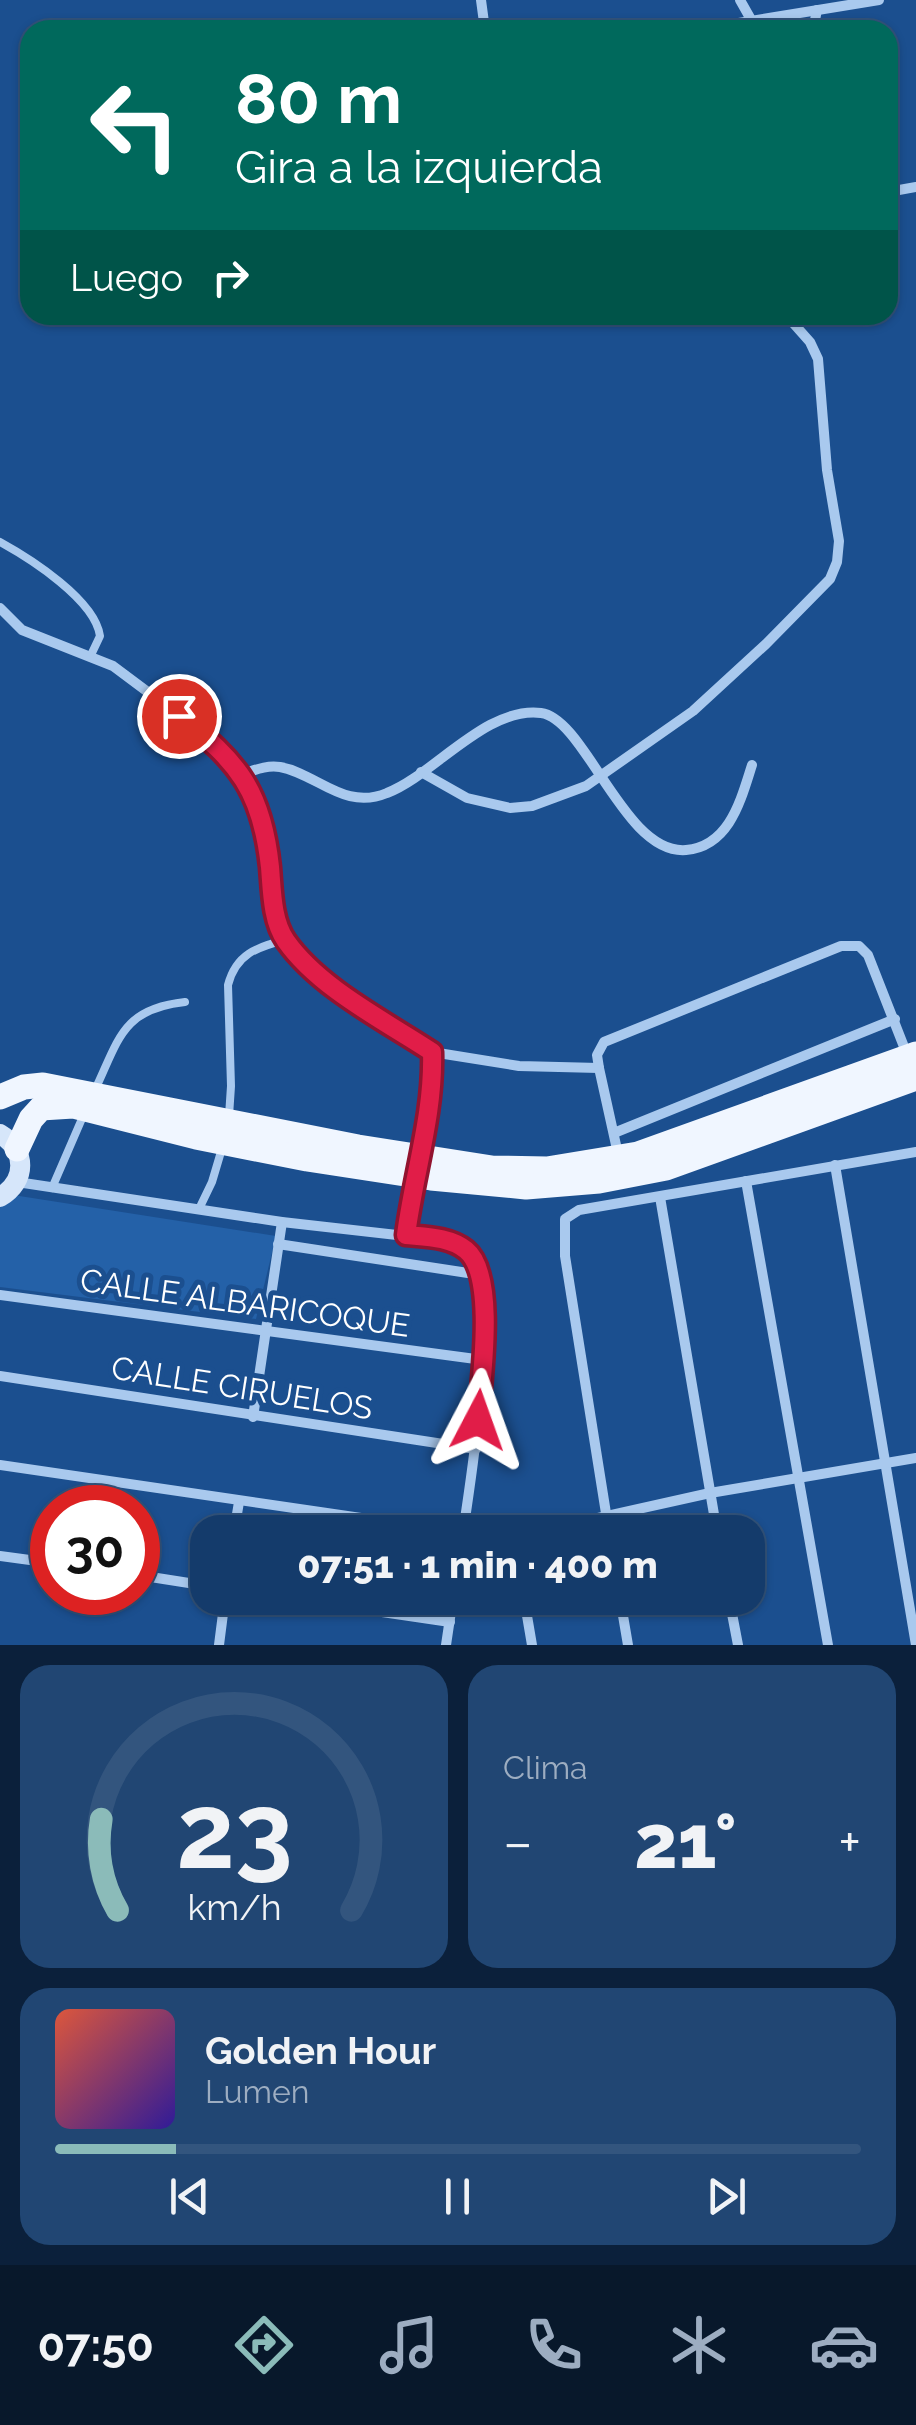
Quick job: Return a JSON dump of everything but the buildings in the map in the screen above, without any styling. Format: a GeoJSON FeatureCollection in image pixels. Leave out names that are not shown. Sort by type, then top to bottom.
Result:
{"type":"FeatureCollection","features":[{"type":"Feature","properties":{"kind":"main road"},"geometry":{"type":"LineString","coordinates":[[0,1097],[24,1087],[43,1085],[90,1102],[226,1133],[417,1166],[620,1168],[684,1138],[914,1069]]}},
{"type":"Feature","properties":{"kind":"main road"},"geometry":{"type":"LineString","coordinates":[[8,1141],[40,1108],[90,1102]]}},
{"type":"Feature","properties":{"kind":"street"},"geometry":{"type":"LineString","coordinates":[[764,20],[879,0]]}},
{"type":"Feature","properties":{"kind":"street"},"geometry":{"type":"LineString","coordinates":[[815,20],[817,10]]}},
{"type":"Feature","properties":{"kind":"street"},"geometry":{"type":"LineString","coordinates":[[421,772],[467,798],[510,808],[532,806],[586,786],[693,710],[830,580],[838,562],[839,542],[826,470],[818,359],[793,325]]}},
{"type":"Feature","properties":{"kind":"street"},"geometry":{"type":"LineString","coordinates":[[0,608],[22,630],[91,655],[150,692],[212,740],[242,774],[261,822],[275,911],[286,940],[332,984],[432,1052],[519,1066],[598,1068]]}},
{"type":"Feature","properties":{"kind":"street"},"geometry":{"type":"LineString","coordinates":[[242,774],[266,766],[281,767],[337,794],[372,798],[388,794],[460,744],[505,720],[537,712],[556,718],[566,728],[645,832],[678,850],[696,849],[728,826],[739,807],[752,765]]}},
{"type":"Feature","properties":{"kind":"street"},"geometry":{"type":"LineString","coordinates":[[714,1515],[660,1197],[620,1168],[598,1068],[599,1048],[611,1038],[841,946],[858,946],[868,955],[914,1069]]}},
{"type":"Feature","properties":{"kind":"street"},"geometry":{"type":"LineString","coordinates":[[606,1515],[563,1228],[566,1219],[620,1168],[896,1020]]}},
{"type":"Feature","properties":{"kind":"street"},"geometry":{"type":"LineString","coordinates":[[406,1235],[432,1096],[432,1052]]}},
{"type":"Feature","properties":{"kind":"street"},"geometry":{"type":"LineString","coordinates":[[0,1197],[17,1182],[21,1160],[8,1141]]}},
{"type":"Feature","properties":{"kind":"street"},"geometry":{"type":"LineString","coordinates":[[660,1197],[916,1152]]}},
{"type":"Feature","properties":{"kind":"street"},"geometry":{"type":"LineString","coordinates":[[835,1165],[916,1645]]}},
{"type":"Feature","properties":{"kind":"street"},"geometry":{"type":"LineString","coordinates":[[17,1182],[282,1222],[450,1240],[474,1258],[481,1275],[483,1360],[476,1450],[463,1515]]}},
{"type":"Feature","properties":{"kind":"street"},"geometry":{"type":"LineString","coordinates":[[746,1182],[828,1645]]}},
{"type":"Feature","properties":{"kind":"street"},"geometry":{"type":"LineString","coordinates":[[254,1416],[282,1222]]}},
{"type":"Feature","properties":{"kind":"street"},"geometry":{"type":"LineString","coordinates":[[278,1244],[481,1275]]}},
{"type":"Feature","properties":{"kind":"street","name":"CALLE ALBARICOQUE"},"geometry":{"type":"LineString","coordinates":[[0,1295],[483,1360]]}},
{"type":"Feature","properties":{"kind":"street","name":"CALLE CIRUELOS"},"geometry":{"type":"LineString","coordinates":[[0,1376],[476,1450]]}},
{"type":"Feature","properties":{"kind":"street"},"geometry":{"type":"LineString","coordinates":[[619,1515],[710,1494],[916,1458]]}},
{"type":"Feature","properties":{"kind":"street"},"geometry":{"type":"LineString","coordinates":[[0,1465],[335,1515]]}},
{"type":"Feature","properties":{"kind":"street"},"geometry":{"type":"LineString","coordinates":[[237,1515],[239,1502]]}},
{"type":"Feature","properties":{"kind":"street"},"geometry":{"type":"LineString","coordinates":[[0,1556],[30,1560]]}},
{"type":"Feature","properties":{"kind":"street"},"geometry":{"type":"LineString","coordinates":[[160,1579],[190,1583]]}},
{"type":"Feature","properties":{"kind":"street"},"geometry":{"type":"LineString","coordinates":[[218,1645],[222,1615]]}},
{"type":"Feature","properties":{"kind":"street"},"geometry":{"type":"LineString","coordinates":[[402,1615],[450,1622]]}},
{"type":"Feature","properties":{"kind":"street"},"geometry":{"type":"LineString","coordinates":[[446,1645],[451,1615]]}},
{"type":"Feature","properties":{"kind":"street"},"geometry":{"type":"LineString","coordinates":[[527,1615],[532,1645]]}},
{"type":"Feature","properties":{"kind":"street"},"geometry":{"type":"LineString","coordinates":[[623,1615],[628,1645]]}},
{"type":"Feature","properties":{"kind":"street"},"geometry":{"type":"LineString","coordinates":[[732,1615],[738,1645]]}},
{"type":"Feature","properties":{"kind":"lane"},"geometry":{"type":"LineString","coordinates":[[0,542],[54,579],[95,616],[100,636],[91,655]]}},
{"type":"Feature","properties":{"kind":"lane"},"geometry":{"type":"LineString","coordinates":[[198,1209],[212,1182],[226,1133],[232,1086],[228,984],[231,972],[242,957],[257,947],[286,940]]}},
{"type":"Feature","properties":{"kind":"lane"},"geometry":{"type":"LineString","coordinates":[[52,1188],[126,1028],[135,1017],[162,1004],[185,1002]]}},
{"type":"Feature","properties":{"kind":"shaded area"},"geometry":{"type":"Polygon","coordinates":[[[13,1195],[276,1236],[256,1319],[0,1287],[0,1207],[13,1195]]]}},
{"type":"Feature","properties":{"kind":"route"},"geometry":{"type":"LineString","coordinates":[[179,716],[212,740],[242,774],[261,822],[275,911],[286,940],[360,1006],[432,1052],[432,1096],[406,1235],[450,1240],[474,1258],[483,1283],[478,1420]]}}]}
